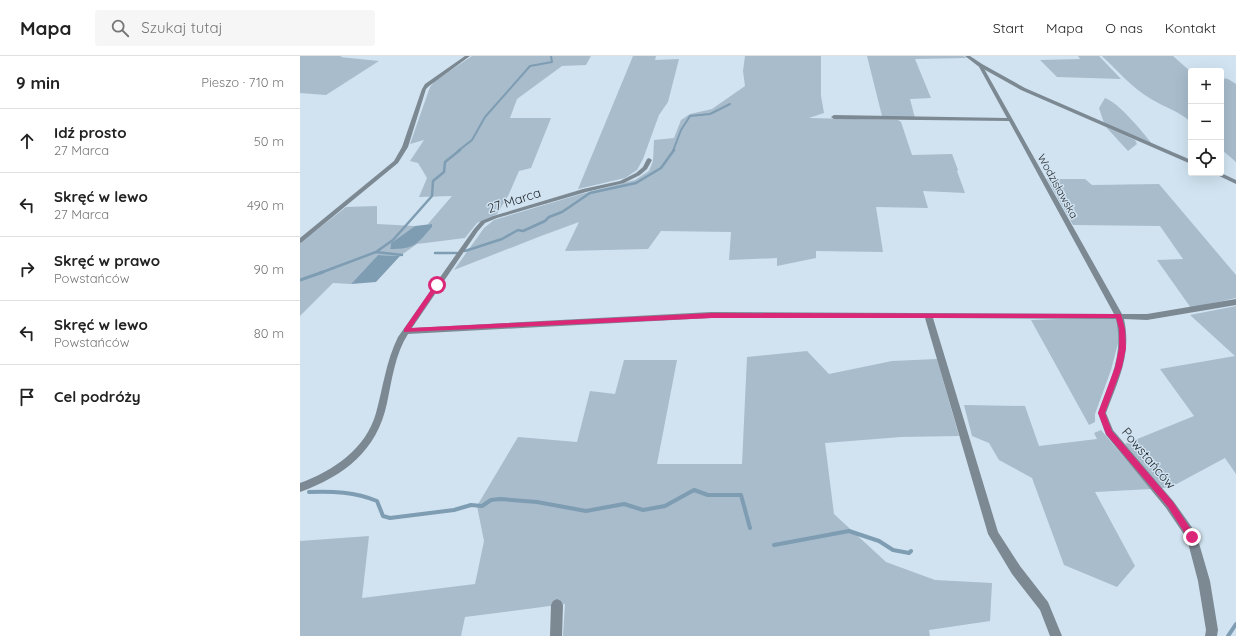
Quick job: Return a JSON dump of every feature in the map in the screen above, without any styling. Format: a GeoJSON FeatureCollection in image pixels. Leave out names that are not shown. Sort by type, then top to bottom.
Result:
{"type":"FeatureCollection","features":[{"type":"Feature","properties":{"kind":"street"},"geometry":{"type":"LineString","coordinates":[[300,241],[396,162],[404,147],[424,89],[434,80],[468,56]]}},
{"type":"Feature","properties":{"kind":"street","name":"Wodzisławska"},"geometry":{"type":"LineString","coordinates":[[967,56],[980,65],[1023,88],[1188,161]]}},
{"type":"Feature","properties":{"kind":"street","name":"Wodzisławska"},"geometry":{"type":"LineString","coordinates":[[980,65],[1119,316]]}},
{"type":"Feature","properties":{"kind":"street"},"geometry":{"type":"LineString","coordinates":[[834,117],[1010,120]]}},
{"type":"Feature","properties":{"kind":"street","name":"27 Marca"},"geometry":{"type":"LineString","coordinates":[[300,488],[341,468],[360,451],[378,422],[398,342],[483,222],[495,216],[584,190],[622,182],[642,171],[649,160]]}},
{"type":"Feature","properties":{"kind":"street"},"geometry":{"type":"LineString","coordinates":[[1223,176],[1236,182]]}},
{"type":"Feature","properties":{"kind":"street"},"geometry":{"type":"LineString","coordinates":[[406,331],[712,315],[1147,317],[1236,302]]}},
{"type":"Feature","properties":{"kind":"street"},"geometry":{"type":"LineString","coordinates":[[928,315],[993,534],[1016,570],[1044,606],[1056,636]]}},
{"type":"Feature","properties":{"kind":"street","name":"Powstańców"},"geometry":{"type":"LineString","coordinates":[[1119,316],[1122,329],[1123,348],[1119,367],[1102,413],[1109,432],[1170,505],[1192,537],[1204,581],[1212,630],[1211,636]]}},
{"type":"Feature","properties":{"kind":"street"},"geometry":{"type":"LineString","coordinates":[[556,636],[557,605]]}},
{"type":"Feature","properties":{"kind":"shaded area"},"geometry":{"type":"Polygon","coordinates":[[[300,56],[342,56],[340,57],[379,61],[326,95],[300,93],[300,56]]]}},
{"type":"Feature","properties":{"kind":"shaded area"},"geometry":{"type":"Polygon","coordinates":[[[472,56],[591,56],[586,65],[562,66],[517,99],[510,118],[551,118],[531,168],[519,171],[509,194],[497,214],[477,223],[465,238],[417,244],[400,256],[378,255],[351,284],[333,283],[300,316],[300,243],[346,207],[377,206],[377,224],[415,226],[391,243],[390,249],[415,244],[432,227],[432,224],[427,225],[452,196],[419,197],[427,178],[418,163],[410,161],[424,140],[410,144],[430,87],[435,81],[472,56]]]}},
{"type":"Feature","properties":{"kind":"shaded area"},"geometry":{"type":"Polygon","coordinates":[[[633,56],[656,56],[655,60],[679,59],[668,102],[659,115],[643,159],[637,170],[625,178],[578,189],[633,56]]]}},
{"type":"Feature","properties":{"kind":"shaded area"},"geometry":{"type":"Polygon","coordinates":[[[745,56],[821,56],[821,96],[824,113],[809,118],[898,120],[901,122],[912,155],[952,154],[965,193],[923,191],[928,208],[876,207],[883,252],[816,251],[816,258],[777,266],[777,258],[729,260],[731,232],[661,231],[648,249],[565,251],[579,222],[454,270],[484,228],[494,220],[581,194],[635,180],[649,171],[653,161],[654,140],[674,138],[681,120],[690,114],[712,109],[745,86],[743,71],[745,56]]]}},
{"type":"Feature","properties":{"kind":"shaded area"},"geometry":{"type":"Polygon","coordinates":[[[867,56],[963,56],[967,58],[915,59],[931,98],[910,99],[915,118],[882,116],[867,56]]]}},
{"type":"Feature","properties":{"kind":"shaded area"},"geometry":{"type":"Polygon","coordinates":[[[1078,56],[1099,56],[1121,79],[1057,77],[1040,60],[1080,59],[1078,56]]]}},
{"type":"Feature","properties":{"kind":"shaded area"},"geometry":{"type":"Polygon","coordinates":[[[1102,56],[1173,56],[1188,69],[1188,120],[1144,95],[1131,85],[1102,56]]]}},
{"type":"Feature","properties":{"kind":"shaded area"},"geometry":{"type":"Polygon","coordinates":[[[1224,78],[1236,84],[1236,162],[1224,152],[1224,78]]]}},
{"type":"Feature","properties":{"kind":"shaded area"},"geometry":{"type":"Polygon","coordinates":[[[1105,98],[1124,112],[1137,125],[1152,144],[1104,123],[1099,108],[1105,98]]]}},
{"type":"Feature","properties":{"kind":"shaded area"},"geometry":{"type":"Polygon","coordinates":[[[1106,127],[1135,140],[1137,144],[1128,151],[1106,127]]]}},
{"type":"Feature","properties":{"kind":"shaded area"},"geometry":{"type":"Polygon","coordinates":[[[1047,179],[1085,179],[1092,185],[1159,184],[1236,275],[1236,298],[1191,308],[1157,260],[1183,259],[1160,226],[1073,225],[1047,179]]]}},
{"type":"Feature","properties":{"kind":"shaded area"},"geometry":{"type":"Polygon","coordinates":[[[432,224],[432,227],[414,245],[405,248],[390,249],[391,243],[415,226],[432,224]]]}},
{"type":"Feature","properties":{"kind":"shaded area"},"geometry":{"type":"Polygon","coordinates":[[[378,255],[400,256],[376,282],[351,284],[378,255]]]}},
{"type":"Feature","properties":{"kind":"shaded area"},"geometry":{"type":"Polygon","coordinates":[[[1236,306],[1236,474],[1225,458],[1171,487],[1162,488],[1125,444],[1194,416],[1160,369],[1235,356],[1190,315],[1236,306]]]}},
{"type":"Feature","properties":{"kind":"shaded area"},"geometry":{"type":"Polygon","coordinates":[[[1117,317],[1121,332],[1111,370],[1095,414],[1095,422],[1089,425],[1031,320],[1117,317]]]}},
{"type":"Feature","properties":{"kind":"shaded area"},"geometry":{"type":"Polygon","coordinates":[[[807,351],[829,374],[892,361],[937,359],[959,436],[901,437],[825,443],[834,514],[886,562],[935,580],[992,583],[990,621],[929,630],[930,636],[563,636],[565,604],[465,617],[461,636],[300,636],[300,541],[369,536],[362,598],[475,584],[484,541],[477,506],[518,437],[577,442],[590,391],[615,394],[624,360],[677,360],[657,464],[742,464],[747,357],[807,351]]]}},
{"type":"Feature","properties":{"kind":"shaded area"},"geometry":{"type":"Polygon","coordinates":[[[964,405],[1025,406],[1039,446],[1097,439],[1094,433],[1101,430],[1151,489],[1095,492],[1135,566],[1117,587],[1064,565],[1032,478],[999,460],[989,443],[972,436],[964,405]]]}},
{"type":"Feature","properties":{"kind":"waterway"},"geometry":{"type":"LineString","coordinates":[[458,151],[472,140],[485,117],[530,66],[552,62],[551,56]]}},
{"type":"Feature","properties":{"kind":"waterway"},"geometry":{"type":"LineString","coordinates":[[673,151],[681,130],[690,116],[710,114],[730,104]]}},
{"type":"Feature","properties":{"kind":"waterway"},"geometry":{"type":"LineString","coordinates":[[376,252],[393,240],[432,196],[433,181],[444,172],[445,162],[460,150]]}},
{"type":"Feature","properties":{"kind":"waterway"},"geometry":{"type":"LineString","coordinates":[[465,251],[502,239],[518,230],[523,231],[545,221],[549,217],[562,212],[590,193],[636,183],[661,168],[674,150]]}},
{"type":"Feature","properties":{"kind":"waterway"},"geometry":{"type":"LineString","coordinates":[[320,273],[376,252]]}},
{"type":"Feature","properties":{"kind":"waterway"},"geometry":{"type":"LineString","coordinates":[[376,252],[402,255]]}},
{"type":"Feature","properties":{"kind":"waterway"},"geometry":{"type":"LineString","coordinates":[[435,253],[457,253]]}},
{"type":"Feature","properties":{"kind":"waterway"},"geometry":{"type":"LineString","coordinates":[[300,280],[323,272]]}},
{"type":"Feature","properties":{"kind":"waterway"},"geometry":{"type":"LineString","coordinates":[[309,492],[344,493],[369,498],[377,501],[383,516],[390,518],[454,510],[471,505],[482,506],[491,500],[500,499],[537,502],[586,511],[624,504],[643,510],[665,506],[694,490],[708,495],[741,495],[750,528]]}},
{"type":"Feature","properties":{"kind":"waterway"},"geometry":{"type":"LineString","coordinates":[[774,545],[849,531],[879,541],[893,550],[909,553],[911,551]]}},
{"type":"Feature","properties":{"kind":"waterway"},"geometry":{"type":"LineString","coordinates":[[1228,636],[1236,624]]}},
{"type":"Feature","properties":{"kind":"route"},"geometry":{"type":"LineString","coordinates":[[437,285],[406,331],[712,315],[1119,316],[1122,329],[1123,348],[1119,367],[1107,396],[1102,413],[1109,432],[1170,505],[1192,537]]}}]}
